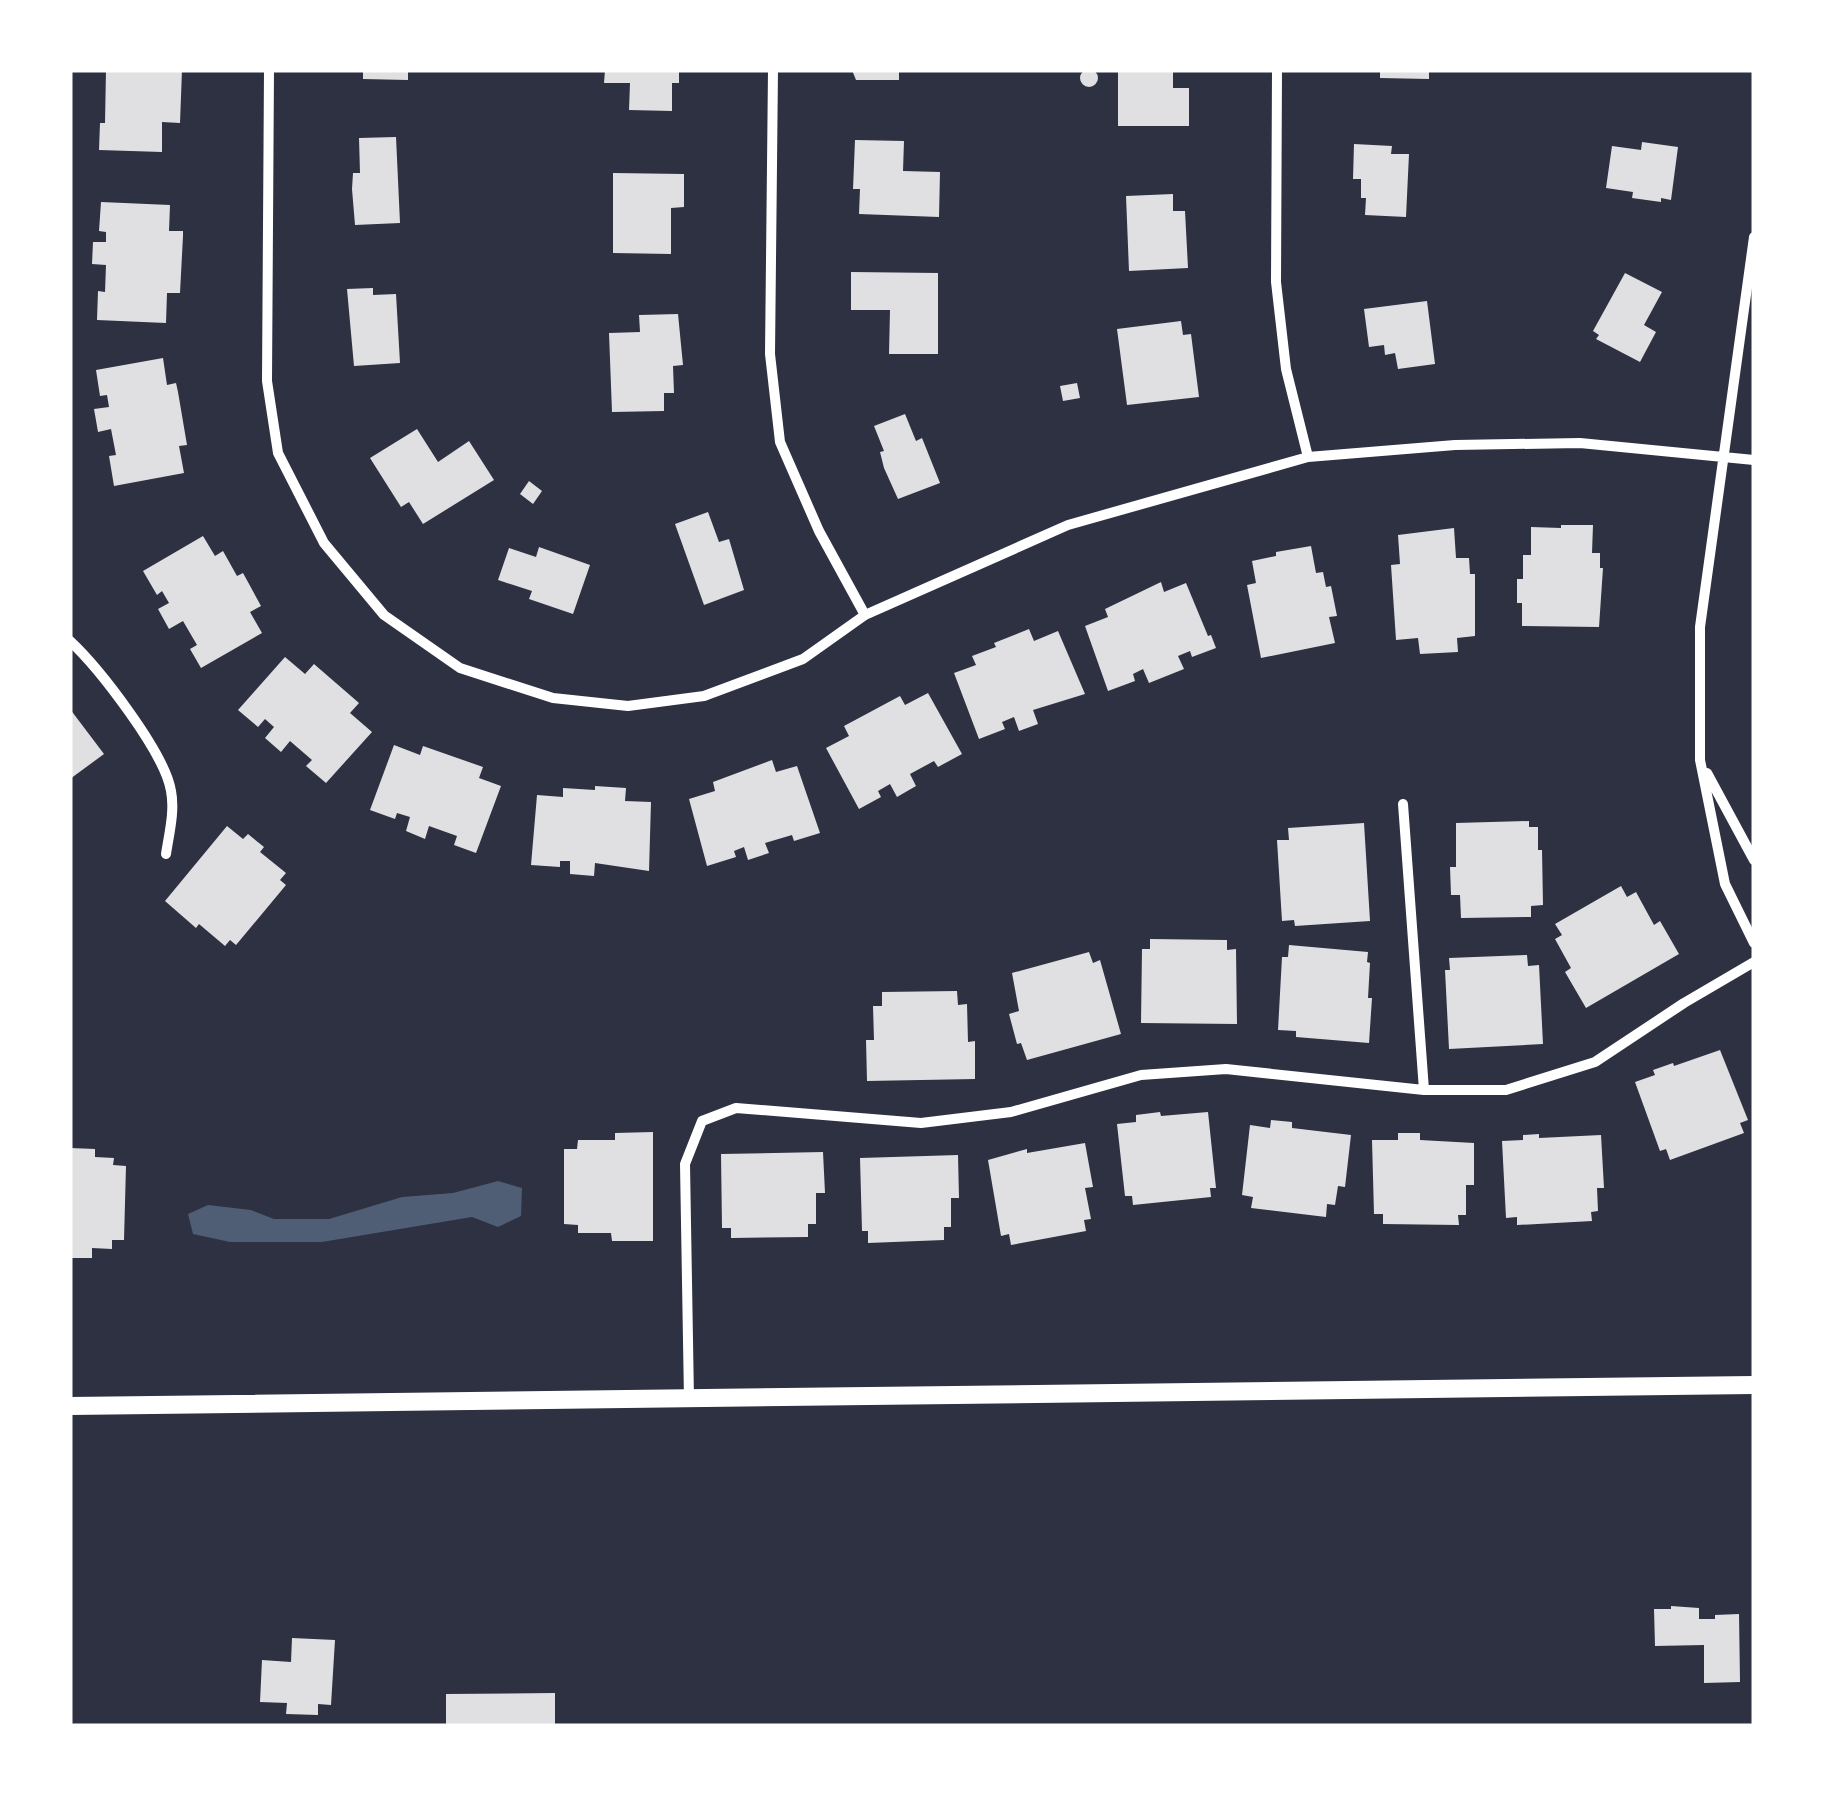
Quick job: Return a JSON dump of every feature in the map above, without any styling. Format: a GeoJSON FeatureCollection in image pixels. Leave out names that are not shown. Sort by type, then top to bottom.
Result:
{"type":"FeatureCollection","features":[{"type":"Feature","properties":{"kind":"street"},"geometry":{"type":"LineString","coordinates":[[269,70],[267,381],[278,453],[324,543],[384,614],[460,668],[553,698],[628,706],[704,696],[803,659],[865,615],[1068,525],[1308,457],[1455,445],[1580,443],[1754,460]]}},
{"type":"Feature","properties":{"kind":"street"},"geometry":{"type":"LineString","coordinates":[[773,70],[770,354],[780,442],[818,531],[865,615]]}},
{"type":"Feature","properties":{"kind":"street"},"geometry":{"type":"LineString","coordinates":[[1277,70],[1276,282],[1286,369],[1308,457]]}},
{"type":"Feature","properties":{"kind":"street"},"geometry":{"type":"LineString","coordinates":[[1754,237],[1700,627],[1700,760],[1725,884],[1754,943]]}},
{"type":"Feature","properties":{"kind":"street"},"geometry":{"type":"LineString","coordinates":[[70,641],[100,676],[161,764],[171,791],[166,854]]}},
{"type":"Feature","properties":{"kind":"street"},"geometry":{"type":"LineString","coordinates":[[1700,760],[1754,860]]}},
{"type":"Feature","properties":{"kind":"street"},"geometry":{"type":"LineString","coordinates":[[1403,804],[1424,1090]]}},
{"type":"Feature","properties":{"kind":"street"},"geometry":{"type":"LineString","coordinates":[[689,1399],[684,1164],[702,1122],[736,1108],[921,1123],[1011,1112],[1141,1075],[1226,1068],[1424,1090],[1506,1090],[1595,1062],[1754,962]]}},
{"type":"Feature","properties":{"kind":"street"},"geometry":{"type":"LineString","coordinates":[[70,1406],[1754,1386]]}},
{"type":"Feature","properties":{"kind":"water"},"geometry":{"type":"Polygon","coordinates":[[[498,1181],[522,1188],[521,1216],[498,1227],[472,1217],[322,1242],[230,1242],[193,1234],[188,1214],[208,1205],[251,1210],[274,1219],[329,1219],[402,1197],[453,1193],[498,1181]]]}},
{"type":"Feature","properties":{"kind":"building"},"geometry":{"type":"Polygon","coordinates":[[[1089,69],[1096,71],[1096,85],[1089,87],[1082,85],[1080,78],[1082,71],[1089,69]]]}},
{"type":"Feature","properties":{"kind":"building"},"geometry":{"type":"Polygon","coordinates":[[[106,70],[182,70],[180,123],[162,122],[162,152],[99,150],[100,123],[105,123],[106,70]]]}},
{"type":"Feature","properties":{"kind":"building"},"geometry":{"type":"Polygon","coordinates":[[[363,70],[408,70],[408,80],[363,79],[363,70]]]}},
{"type":"Feature","properties":{"kind":"building"},"geometry":{"type":"Polygon","coordinates":[[[605,70],[679,70],[679,83],[672,83],[672,111],[629,110],[630,83],[604,83],[605,70]]]}},
{"type":"Feature","properties":{"kind":"building"},"geometry":{"type":"Polygon","coordinates":[[[852,70],[899,70],[899,80],[856,80],[852,70]]]}},
{"type":"Feature","properties":{"kind":"building"},"geometry":{"type":"Polygon","coordinates":[[[1118,70],[1173,70],[1173,88],[1189,88],[1189,126],[1118,126],[1118,70]]]}},
{"type":"Feature","properties":{"kind":"building"},"geometry":{"type":"Polygon","coordinates":[[[1380,70],[1429,70],[1429,79],[1380,78],[1380,70]]]}},
{"type":"Feature","properties":{"kind":"building"},"geometry":{"type":"Polygon","coordinates":[[[396,137],[400,223],[355,225],[352,189],[353,173],[360,173],[359,138],[396,137]]]}},
{"type":"Feature","properties":{"kind":"building"},"geometry":{"type":"Polygon","coordinates":[[[855,140],[904,141],[903,171],[940,172],[939,217],[859,214],[860,189],[853,189],[855,140]]]}},
{"type":"Feature","properties":{"kind":"building"},"geometry":{"type":"Polygon","coordinates":[[[1642,142],[1678,147],[1671,200],[1632,198],[1633,192],[1606,188],[1612,146],[1641,150],[1642,142]]]}},
{"type":"Feature","properties":{"kind":"building"},"geometry":{"type":"Polygon","coordinates":[[[1354,144],[1392,146],[1391,154],[1409,154],[1406,217],[1365,215],[1361,179],[1353,179],[1354,144]]]}},
{"type":"Feature","properties":{"kind":"building"},"geometry":{"type":"Polygon","coordinates":[[[613,173],[684,174],[684,207],[671,208],[671,254],[613,253],[613,173]]]}},
{"type":"Feature","properties":{"kind":"building"},"geometry":{"type":"Polygon","coordinates":[[[1173,194],[1173,211],[1185,211],[1188,268],[1129,271],[1126,196],[1173,194]]]}},
{"type":"Feature","properties":{"kind":"building"},"geometry":{"type":"Polygon","coordinates":[[[101,202],[170,205],[169,231],[183,231],[183,236],[180,293],[167,293],[166,323],[97,320],[98,291],[105,292],[106,265],[92,264],[93,242],[106,242],[106,232],[99,231],[101,202]]]}},
{"type":"Feature","properties":{"kind":"building"},"geometry":{"type":"Polygon","coordinates":[[[851,272],[938,273],[938,354],[889,354],[890,310],[851,310],[851,272]]]}},
{"type":"Feature","properties":{"kind":"building"},"geometry":{"type":"Polygon","coordinates":[[[1625,273],[1662,292],[1644,325],[1656,332],[1640,362],[1596,339],[1599,335],[1593,331],[1625,273]]]}},
{"type":"Feature","properties":{"kind":"building"},"geometry":{"type":"Polygon","coordinates":[[[373,288],[373,295],[396,294],[400,363],[354,366],[347,289],[373,288]]]}},
{"type":"Feature","properties":{"kind":"building"},"geometry":{"type":"Polygon","coordinates":[[[1427,301],[1435,364],[1398,369],[1395,353],[1385,355],[1384,345],[1369,347],[1364,309],[1427,301]]]}},
{"type":"Feature","properties":{"kind":"building"},"geometry":{"type":"Polygon","coordinates":[[[678,314],[683,365],[673,366],[674,393],[664,393],[664,411],[612,412],[609,333],[640,332],[639,315],[678,314]]]}},
{"type":"Feature","properties":{"kind":"building"},"geometry":{"type":"Polygon","coordinates":[[[1181,321],[1183,335],[1191,334],[1199,397],[1127,405],[1117,329],[1181,321]]]}},
{"type":"Feature","properties":{"kind":"building"},"geometry":{"type":"Polygon","coordinates":[[[163,358],[167,385],[176,383],[178,392],[187,445],[179,446],[184,473],[114,486],[109,456],[116,455],[111,429],[98,432],[94,409],[109,407],[107,395],[100,396],[96,370],[163,358]]]}},
{"type":"Feature","properties":{"kind":"building"},"geometry":{"type":"Polygon","coordinates":[[[1077,383],[1080,398],[1063,401],[1060,386],[1077,383]]]}},
{"type":"Feature","properties":{"kind":"building"},"geometry":{"type":"Polygon","coordinates":[[[905,414],[916,441],[922,438],[940,483],[898,499],[884,468],[880,452],[884,451],[874,426],[905,414]]]}},
{"type":"Feature","properties":{"kind":"building"},"geometry":{"type":"Polygon","coordinates":[[[417,429],[438,462],[469,441],[494,480],[423,524],[409,502],[401,507],[370,458],[417,429]]]}},
{"type":"Feature","properties":{"kind":"building"},"geometry":{"type":"Polygon","coordinates":[[[529,481],[542,491],[533,504],[520,494],[529,481]]]}},
{"type":"Feature","properties":{"kind":"building"},"geometry":{"type":"Polygon","coordinates":[[[708,512],[719,542],[729,539],[744,590],[704,605],[675,524],[708,512]]]}},
{"type":"Feature","properties":{"kind":"building"},"geometry":{"type":"Polygon","coordinates":[[[1593,525],[1592,553],[1600,553],[1603,568],[1599,627],[1522,626],[1517,579],[1523,579],[1523,555],[1531,555],[1531,527],[1593,525]]]}},
{"type":"Feature","properties":{"kind":"building"},"geometry":{"type":"Polygon","coordinates":[[[1454,528],[1456,558],[1469,558],[1470,574],[1475,574],[1475,636],[1457,638],[1458,652],[1420,654],[1418,638],[1396,640],[1391,565],[1400,564],[1398,535],[1454,528]]]}},
{"type":"Feature","properties":{"kind":"building"},"geometry":{"type":"Polygon","coordinates":[[[203,536],[215,556],[223,551],[237,576],[243,573],[261,606],[250,612],[262,633],[201,668],[190,649],[197,645],[183,621],[169,629],[158,609],[169,603],[162,591],[157,595],[143,571],[203,536]]]}},
{"type":"Feature","properties":{"kind":"building"},"geometry":{"type":"Polygon","coordinates":[[[1311,546],[1316,573],[1323,572],[1326,587],[1331,586],[1337,616],[1329,617],[1335,643],[1261,658],[1247,585],[1256,583],[1252,561],[1311,546]]]}},
{"type":"Feature","properties":{"kind":"building"},"geometry":{"type":"Polygon","coordinates":[[[539,547],[590,565],[573,614],[529,599],[532,591],[498,580],[509,548],[536,557],[539,547]]]}},
{"type":"Feature","properties":{"kind":"building"},"geometry":{"type":"Polygon","coordinates":[[[1161,582],[1164,592],[1186,583],[1216,648],[1192,657],[1190,651],[1178,656],[1184,669],[1149,683],[1143,669],[1133,674],[1135,681],[1108,691],[1085,626],[1108,617],[1105,609],[1161,582]]]}},
{"type":"Feature","properties":{"kind":"building"},"geometry":{"type":"Polygon","coordinates":[[[1029,629],[1034,641],[1058,631],[1085,694],[1033,710],[1038,724],[1019,731],[1014,717],[1002,722],[1005,729],[979,739],[954,673],[976,665],[972,656],[996,647],[994,643],[1029,629]]]}},
{"type":"Feature","properties":{"kind":"building"},"geometry":{"type":"Polygon","coordinates":[[[285,657],[305,674],[314,664],[359,703],[350,713],[372,732],[326,783],[306,766],[312,760],[290,741],[281,752],[265,738],[274,727],[265,719],[258,727],[238,710],[285,657]]]}},
{"type":"Feature","properties":{"kind":"building"},"geometry":{"type":"Polygon","coordinates":[[[928,693],[962,754],[938,767],[934,761],[910,774],[916,786],[897,797],[890,784],[878,791],[881,797],[859,809],[826,748],[849,736],[844,726],[900,696],[905,705],[928,693]]]}},
{"type":"Feature","properties":{"kind":"building"},"geometry":{"type":"Polygon","coordinates":[[[70,709],[104,754],[70,779],[70,709]]]}},
{"type":"Feature","properties":{"kind":"building"},"geometry":{"type":"Polygon","coordinates":[[[394,745],[420,755],[423,746],[483,767],[479,778],[501,786],[476,853],[454,845],[457,836],[429,826],[425,839],[406,831],[410,817],[397,813],[395,819],[370,810],[394,745]]]}},
{"type":"Feature","properties":{"kind":"building"},"geometry":{"type":"Polygon","coordinates":[[[772,760],[776,772],[797,766],[820,833],[794,841],[792,835],[765,843],[769,853],[748,860],[744,847],[734,851],[736,857],[707,866],[689,799],[715,791],[713,782],[772,760]]]}},
{"type":"Feature","properties":{"kind":"building"},"geometry":{"type":"Polygon","coordinates":[[[595,786],[626,788],[625,801],[651,802],[649,871],[595,863],[594,876],[570,874],[570,861],[560,861],[560,867],[531,865],[537,795],[563,797],[563,788],[595,790],[595,786]]]}},
{"type":"Feature","properties":{"kind":"building"},"geometry":{"type":"Polygon","coordinates":[[[1529,821],[1529,827],[1538,827],[1538,850],[1542,850],[1543,905],[1531,906],[1531,917],[1461,918],[1460,895],[1451,895],[1450,867],[1456,867],[1456,823],[1529,821]]]}},
{"type":"Feature","properties":{"kind":"building"},"geometry":{"type":"Polygon","coordinates":[[[1364,823],[1370,921],[1295,926],[1294,920],[1282,921],[1277,840],[1289,840],[1288,828],[1364,823]]]}},
{"type":"Feature","properties":{"kind":"building"},"geometry":{"type":"Polygon","coordinates":[[[227,826],[243,839],[248,834],[264,847],[260,852],[286,873],[280,880],[286,885],[236,945],[230,940],[225,946],[165,901],[227,826]]]}},
{"type":"Feature","properties":{"kind":"building"},"geometry":{"type":"Polygon","coordinates":[[[1621,886],[1627,897],[1636,892],[1654,925],[1660,921],[1679,954],[1586,1008],[1565,972],[1571,968],[1555,939],[1562,935],[1555,924],[1621,886]]]}},
{"type":"Feature","properties":{"kind":"building"},"geometry":{"type":"Polygon","coordinates":[[[1150,939],[1227,940],[1227,950],[1236,949],[1237,1024],[1141,1023],[1142,949],[1150,949],[1150,939]]]}},
{"type":"Feature","properties":{"kind":"building"},"geometry":{"type":"Polygon","coordinates":[[[1289,945],[1368,952],[1368,998],[1372,998],[1369,1043],[1296,1037],[1296,1031],[1278,1030],[1282,957],[1288,957],[1289,945]]]}},
{"type":"Feature","properties":{"kind":"building"},"geometry":{"type":"Polygon","coordinates":[[[1089,952],[1093,963],[1100,960],[1121,1034],[1027,1060],[1021,1043],[1017,1044],[1009,1014],[1019,1011],[1012,973],[1089,952]]]}},
{"type":"Feature","properties":{"kind":"building"},"geometry":{"type":"Polygon","coordinates":[[[1527,955],[1528,966],[1539,965],[1543,1044],[1449,1049],[1445,970],[1450,970],[1449,958],[1527,955]]]}},
{"type":"Feature","properties":{"kind":"building"},"geometry":{"type":"Polygon","coordinates":[[[957,991],[958,1005],[967,1004],[968,1042],[975,1041],[975,1079],[867,1081],[866,1040],[874,1040],[873,1006],[882,1006],[882,992],[957,991]]]}},
{"type":"Feature","properties":{"kind":"building"},"geometry":{"type":"Polygon","coordinates":[[[1720,1050],[1748,1120],[1740,1123],[1744,1133],[1670,1160],[1666,1149],[1660,1151],[1635,1082],[1655,1075],[1653,1070],[1720,1050]]]}},
{"type":"Feature","properties":{"kind":"building"},"geometry":{"type":"Polygon","coordinates":[[[1160,1112],[1161,1116],[1208,1112],[1216,1188],[1210,1188],[1211,1197],[1133,1205],[1132,1196],[1125,1196],[1117,1124],[1136,1122],[1136,1115],[1160,1112]]]}},
{"type":"Feature","properties":{"kind":"building"},"geometry":{"type":"Polygon","coordinates":[[[1271,1120],[1292,1122],[1292,1128],[1351,1135],[1345,1187],[1338,1186],[1335,1205],[1327,1204],[1326,1217],[1251,1208],[1253,1197],[1242,1195],[1250,1125],[1270,1128],[1271,1120]]]}},
{"type":"Feature","properties":{"kind":"building"},"geometry":{"type":"Polygon","coordinates":[[[653,1132],[653,1241],[612,1241],[611,1233],[578,1233],[578,1225],[564,1224],[564,1149],[577,1149],[578,1140],[615,1140],[615,1133],[653,1132]]]}},
{"type":"Feature","properties":{"kind":"building"},"geometry":{"type":"Polygon","coordinates":[[[1398,1133],[1420,1133],[1420,1140],[1474,1143],[1474,1185],[1466,1185],[1466,1215],[1458,1215],[1459,1225],[1383,1224],[1383,1214],[1374,1214],[1372,1140],[1398,1140],[1398,1133]]]}},
{"type":"Feature","properties":{"kind":"building"},"geometry":{"type":"Polygon","coordinates":[[[1539,1134],[1539,1138],[1601,1135],[1604,1188],[1597,1188],[1598,1211],[1591,1212],[1592,1221],[1517,1225],[1517,1217],[1506,1218],[1502,1141],[1539,1134]]]}},
{"type":"Feature","properties":{"kind":"building"},"geometry":{"type":"Polygon","coordinates":[[[1085,1143],[1093,1187],[1085,1188],[1091,1219],[1084,1220],[1086,1231],[1011,1245],[1009,1234],[1001,1236],[988,1160],[1027,1149],[1027,1153],[1085,1143]]]}},
{"type":"Feature","properties":{"kind":"building"},"geometry":{"type":"Polygon","coordinates":[[[70,1148],[95,1149],[95,1157],[114,1158],[113,1165],[126,1166],[124,1240],[112,1240],[112,1249],[92,1248],[92,1258],[70,1258],[70,1148]]]}},
{"type":"Feature","properties":{"kind":"building"},"geometry":{"type":"Polygon","coordinates":[[[823,1152],[825,1193],[816,1193],[816,1224],[808,1224],[808,1237],[731,1238],[731,1228],[722,1228],[721,1154],[823,1152]]]}},
{"type":"Feature","properties":{"kind":"building"},"geometry":{"type":"Polygon","coordinates":[[[958,1155],[959,1198],[951,1198],[951,1227],[944,1227],[944,1240],[868,1243],[868,1231],[862,1231],[860,1158],[958,1155]]]}},
{"type":"Feature","properties":{"kind":"building"},"geometry":{"type":"Polygon","coordinates":[[[1699,1608],[1699,1619],[1739,1614],[1740,1682],[1704,1683],[1704,1645],[1655,1646],[1654,1609],[1699,1608]]]}},
{"type":"Feature","properties":{"kind":"building"},"geometry":{"type":"Polygon","coordinates":[[[292,1638],[335,1640],[331,1705],[318,1704],[318,1715],[286,1714],[287,1703],[260,1702],[262,1660],[291,1662],[292,1638]]]}},
{"type":"Feature","properties":{"kind":"building"},"geometry":{"type":"Polygon","coordinates":[[[555,1693],[555,1726],[446,1726],[446,1694],[555,1693]]]}}]}
